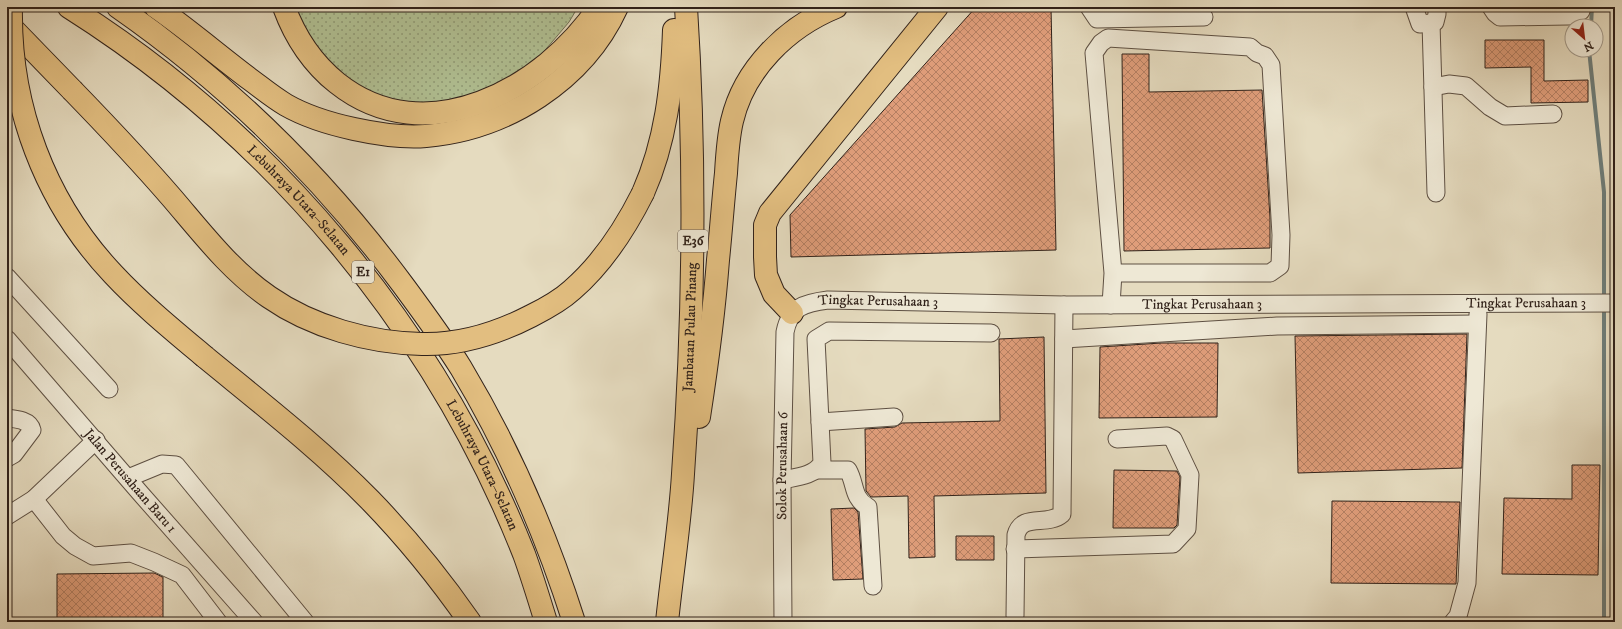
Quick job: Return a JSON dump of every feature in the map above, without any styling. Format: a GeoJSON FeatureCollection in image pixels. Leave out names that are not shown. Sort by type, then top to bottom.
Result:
{"type":"FeatureCollection","features":[{"type":"Feature","properties":{"kind":"highway"},"geometry":{"type":"LineString","coordinates":[[11,7],[12,48],[20,101],[35,150],[58,200],[91,248],[113,275],[169,326],[305,441],[370,500],[427,564],[470,622]]}},
{"type":"Feature","properties":{"kind":"highway","name":"Lebuhraya Utara–Selatan"},"geometry":{"type":"LineString","coordinates":[[69,7],[148,61],[230,129],[322,223],[380,294],[443,389],[472,442],[524,554],[546,622]]}},
{"type":"Feature","properties":{"kind":"highway","name":"Lebuhraya Utara–Selatan"},"geometry":{"type":"LineString","coordinates":[[118,7],[177,50],[245,108],[271,133],[330,194],[397,277],[449,349],[496,430],[551,554],[574,622]]}},
{"type":"Feature","properties":{"kind":"highway"},"geometry":{"type":"LineString","coordinates":[[156,7],[237,70],[286,105],[324,122],[346,128],[404,136],[425,136],[470,128],[491,121],[538,98],[556,86],[584,57],[597,42],[617,7]]}},
{"type":"Feature","properties":{"kind":"highway"},"geometry":{"type":"LineString","coordinates":[[284,7],[291,24],[305,49],[325,73],[343,88],[352,94],[388,109],[423,113],[458,110],[474,106],[521,83],[554,60],[580,32],[599,7]]}},
{"type":"Feature","properties":{"kind":"highway"},"geometry":{"type":"LineString","coordinates":[[7,23],[72,90],[232,266],[252,284],[270,297],[305,318],[372,338],[422,344],[457,341],[489,334],[510,326],[541,311],[571,291],[602,258],[630,218],[643,193],[657,156],[666,114],[674,51],[675,7]]}},
{"type":"Feature","properties":{"kind":"highway","name":"Jambatan Pulau Pinang"},"geometry":{"type":"LineString","coordinates":[[666,622],[683,476],[691,323],[693,212],[686,7]]}},
{"type":"Feature","properties":{"kind":"highway"},"geometry":{"type":"LineString","coordinates":[[683,476],[698,420],[707,365],[717,274],[729,137],[736,107],[755,72],[777,45],[800,26],[836,7]]}},
{"type":"Feature","properties":{"kind":"highway"},"geometry":{"type":"LineString","coordinates":[[792,313],[774,294],[766,275],[765,225],[770,213],[937,7]]}},
{"type":"Feature","properties":{"kind":"street"},"geometry":{"type":"LineString","coordinates":[[1089,7],[1097,19],[1204,17]]}},
{"type":"Feature","properties":{"kind":"street"},"geometry":{"type":"LineString","coordinates":[[1414,7],[1417,20],[1420,24],[1435,22],[1437,7]]}},
{"type":"Feature","properties":{"kind":"street"},"geometry":{"type":"LineString","coordinates":[[1491,7],[1500,17],[1568,16],[1581,11],[1582,7]]}},
{"type":"Feature","properties":{"kind":"street"},"geometry":{"type":"LineString","coordinates":[[1431,23],[1436,193]]}},
{"type":"Feature","properties":{"kind":"street"},"geometry":{"type":"LineString","coordinates":[[1111,305],[1113,273],[1094,53],[1100,44],[1108,38],[1250,47],[1257,53],[1265,56],[1271,64],[1281,234],[1280,266],[1270,273],[1113,273]]}},
{"type":"Feature","properties":{"kind":"street"},"geometry":{"type":"LineString","coordinates":[[1433,87],[1449,84],[1466,86],[1490,107],[1505,116],[1553,114]]}},
{"type":"Feature","properties":{"kind":"street"},"geometry":{"type":"LineString","coordinates":[[7,277],[109,389]]}},
{"type":"Feature","properties":{"kind":"street","name":"Tingkat Perusahaan 3"},"geometry":{"type":"LineString","coordinates":[[792,313],[802,306],[828,300],[1064,305],[1615,303]]}},
{"type":"Feature","properties":{"kind":"street"},"geometry":{"type":"LineString","coordinates":[[1453,622],[1458,616],[1467,583],[1478,303]]}},
{"type":"Feature","properties":{"kind":"street"},"geometry":{"type":"LineString","coordinates":[[1015,616],[1016,549],[1018,527],[1022,523],[1057,518],[1062,514],[1064,305]]}},
{"type":"Feature","properties":{"kind":"street","name":"Solok Perusahaan 6"},"geometry":{"type":"LineString","coordinates":[[783,622],[782,480],[785,332],[787,320],[792,313]]}},
{"type":"Feature","properties":{"kind":"street"},"geometry":{"type":"LineString","coordinates":[[1064,340],[1277,326],[1477,324]]}},
{"type":"Feature","properties":{"kind":"street"},"geometry":{"type":"LineString","coordinates":[[818,470],[822,463],[816,339],[830,331],[991,333]]}},
{"type":"Feature","properties":{"kind":"street","name":"Jalan Perusahaan Baru 1"},"geometry":{"type":"LineString","coordinates":[[7,339],[254,622]]}},
{"type":"Feature","properties":{"kind":"street"},"geometry":{"type":"LineString","coordinates":[[820,422],[894,417]]}},
{"type":"Feature","properties":{"kind":"street"},"geometry":{"type":"LineString","coordinates":[[7,418],[28,423],[31,425],[32,430],[14,454],[7,458]]}},
{"type":"Feature","properties":{"kind":"street"},"geometry":{"type":"LineString","coordinates":[[1016,549],[1173,544],[1180,538],[1187,529],[1190,475],[1173,440],[1167,436],[1117,439]]}},
{"type":"Feature","properties":{"kind":"street"},"geometry":{"type":"LineString","coordinates":[[7,516],[34,499],[96,440]]}},
{"type":"Feature","properties":{"kind":"street"},"geometry":{"type":"LineString","coordinates":[[128,478],[162,464],[176,465],[305,622]]}},
{"type":"Feature","properties":{"kind":"street"},"geometry":{"type":"LineString","coordinates":[[782,480],[818,470],[848,470],[853,478],[855,492],[860,503],[868,508],[873,586]]}},
{"type":"Feature","properties":{"kind":"street"},"geometry":{"type":"LineString","coordinates":[[34,499],[63,536],[93,556],[131,554],[154,562],[182,575],[218,622]]}},
{"type":"Feature","properties":{"kind":"green space"},"geometry":{"type":"Polygon","coordinates":[[[292,7],[578,7],[569,22],[529,69],[439,109],[373,98],[320,59],[292,7]]]}},
{"type":"Feature","properties":{"kind":"building"},"geometry":{"type":"Polygon","coordinates":[[[976,7],[1051,7],[1056,250],[791,257],[790,215],[976,7]]]}},
{"type":"Feature","properties":{"kind":"building"},"geometry":{"type":"Polygon","coordinates":[[[1485,40],[1544,40],[1544,81],[1588,80],[1588,102],[1531,103],[1531,67],[1485,68],[1485,40]]]}},
{"type":"Feature","properties":{"kind":"building"},"geometry":{"type":"Polygon","coordinates":[[[1122,54],[1149,54],[1149,92],[1262,90],[1270,218],[1270,248],[1124,251],[1122,54]]]}},
{"type":"Feature","properties":{"kind":"building"},"geometry":{"type":"Polygon","coordinates":[[[1467,334],[1462,468],[1298,473],[1295,336],[1467,334]]]}},
{"type":"Feature","properties":{"kind":"building"},"geometry":{"type":"Polygon","coordinates":[[[1044,337],[1046,493],[934,496],[935,557],[909,558],[908,496],[871,497],[866,491],[865,429],[895,427],[902,423],[1000,421],[999,339],[1044,337]]]}},
{"type":"Feature","properties":{"kind":"building"},"geometry":{"type":"Polygon","coordinates":[[[1161,343],[1218,343],[1217,417],[1099,418],[1100,347],[1161,343]]]}},
{"type":"Feature","properties":{"kind":"building"},"geometry":{"type":"Polygon","coordinates":[[[1572,465],[1600,465],[1598,575],[1502,574],[1504,498],[1572,499],[1572,465]]]}},
{"type":"Feature","properties":{"kind":"building"},"geometry":{"type":"Polygon","coordinates":[[[1114,470],[1177,471],[1180,477],[1177,525],[1174,528],[1113,528],[1114,470]]]}},
{"type":"Feature","properties":{"kind":"building"},"geometry":{"type":"Polygon","coordinates":[[[1332,501],[1460,502],[1456,584],[1331,583],[1332,501]]]}},
{"type":"Feature","properties":{"kind":"building"},"geometry":{"type":"Polygon","coordinates":[[[854,508],[858,512],[863,579],[833,580],[831,509],[854,508]]]}},
{"type":"Feature","properties":{"kind":"building"},"geometry":{"type":"Polygon","coordinates":[[[956,536],[994,536],[994,560],[956,560],[956,536]]]}},
{"type":"Feature","properties":{"kind":"building"},"geometry":{"type":"Polygon","coordinates":[[[154,573],[163,577],[163,622],[57,622],[57,574],[154,573]]]}},
{"type":"Feature","properties":{"kind":"waterway"},"geometry":{"type":"LineString","coordinates":[[1591,18],[1592,7]]}},
{"type":"Feature","properties":{"kind":"waterway"},"geometry":{"type":"LineString","coordinates":[[1590,58],[1604,192],[1604,300]]}},
{"type":"Feature","properties":{"kind":"waterway"},"geometry":{"type":"LineString","coordinates":[[1604,306],[1604,622]]}}]}
